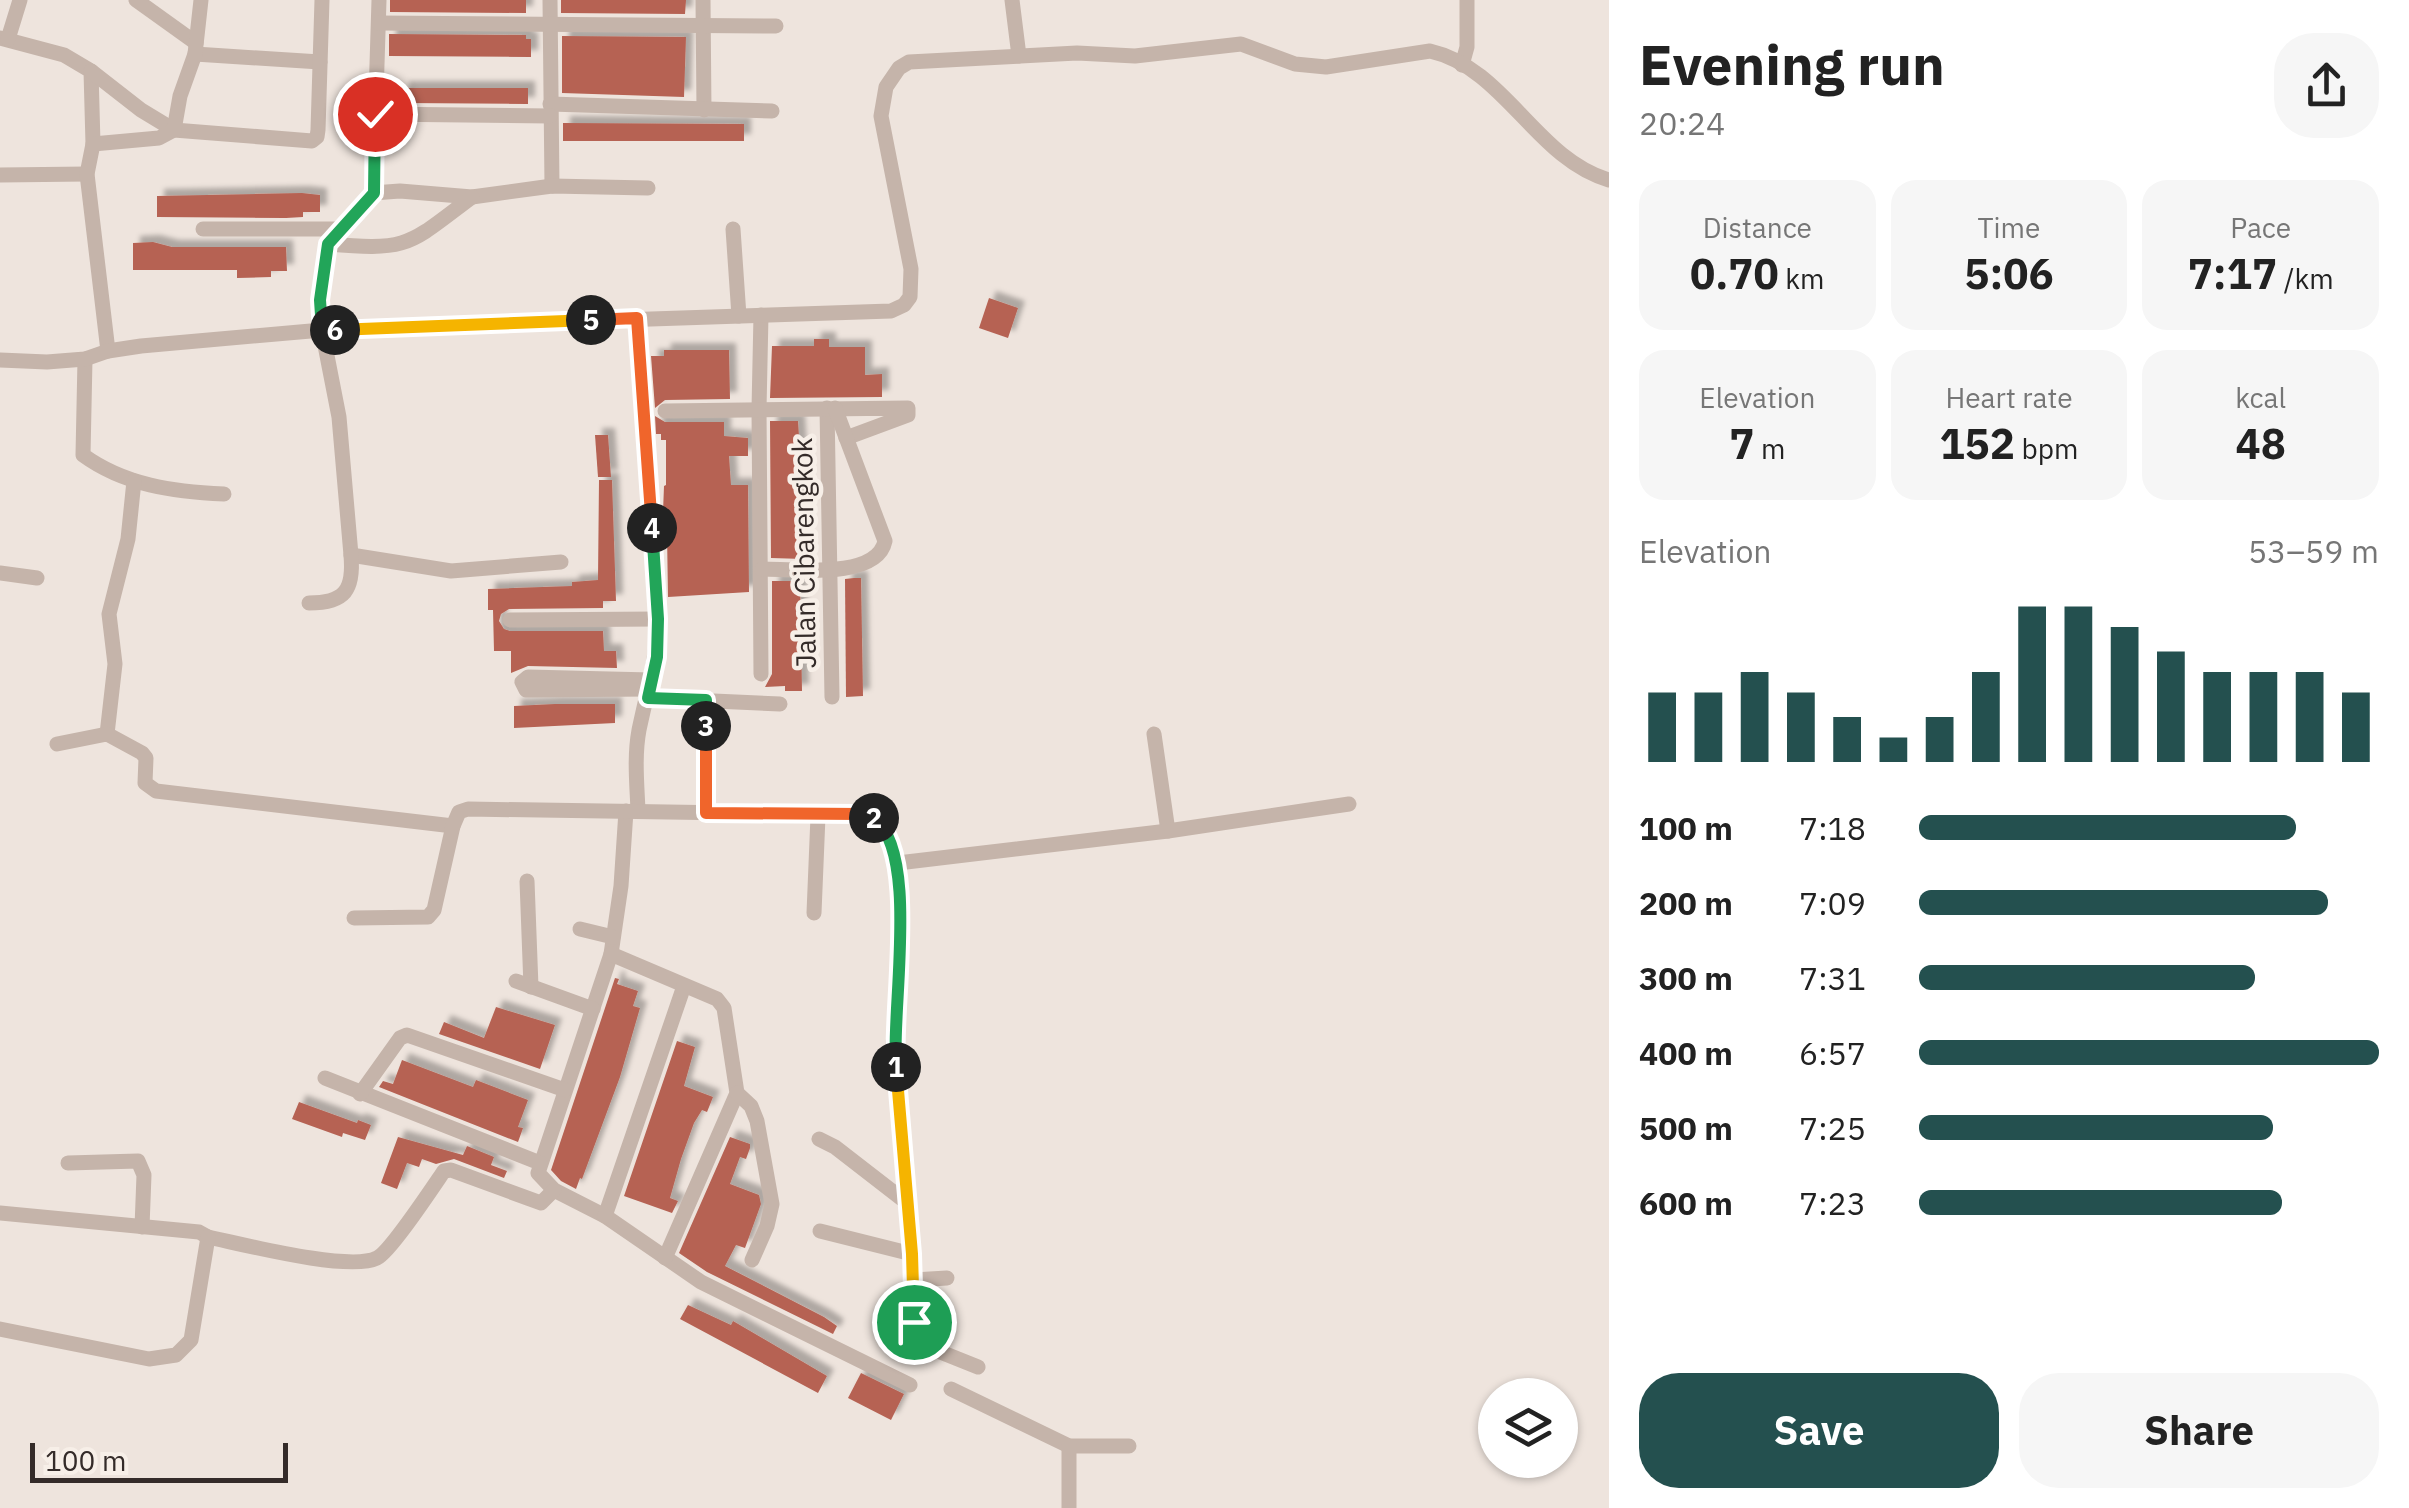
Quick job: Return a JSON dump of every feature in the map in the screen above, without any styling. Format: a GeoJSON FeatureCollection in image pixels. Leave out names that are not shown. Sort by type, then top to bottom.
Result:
{"type":"FeatureCollection","features":[{"type":"Feature","properties":{"kind":"street"},"geometry":{"type":"LineString","coordinates":[[20,0],[4,38],[64,55],[174,130],[282,141],[315,140],[318,130],[322,0]]}},
{"type":"Feature","properties":{"kind":"street"},"geometry":{"type":"LineString","coordinates":[[136,0],[195,48],[320,62]]}},
{"type":"Feature","properties":{"kind":"street"},"geometry":{"type":"LineString","coordinates":[[174,130],[195,48],[201,0]]}},
{"type":"Feature","properties":{"kind":"street"},"geometry":{"type":"LineString","coordinates":[[374,193],[379,0]]}},
{"type":"Feature","properties":{"kind":"street"},"geometry":{"type":"LineString","coordinates":[[550,0],[552,186]]}},
{"type":"Feature","properties":{"kind":"street"},"geometry":{"type":"LineString","coordinates":[[703,0],[704,110]]}},
{"type":"Feature","properties":{"kind":"street"},"geometry":{"type":"LineString","coordinates":[[1012,0],[1019,56]]}},
{"type":"Feature","properties":{"kind":"street"},"geometry":{"type":"LineString","coordinates":[[1462,64],[1467,47],[1467,0]]}},
{"type":"Feature","properties":{"kind":"street"},"geometry":{"type":"LineString","coordinates":[[379,23],[776,26]]}},
{"type":"Feature","properties":{"kind":"street"},"geometry":{"type":"LineString","coordinates":[[0,360],[85,359],[108,351],[322,330],[891,312],[910,297],[910,269],[881,116],[886,86],[909,62],[1077,53],[1135,56],[1240,44],[1309,68],[1430,51],[1476,72],[1581,169],[1609,180]]}},
{"type":"Feature","properties":{"kind":"street"},"geometry":{"type":"LineString","coordinates":[[90,71],[93,144],[87,174],[108,351]]}},
{"type":"Feature","properties":{"kind":"street"},"geometry":{"type":"LineString","coordinates":[[375,114],[772,110]]}},
{"type":"Feature","properties":{"kind":"street"},"geometry":{"type":"LineString","coordinates":[[93,144],[158,138],[174,130]]}},
{"type":"Feature","properties":{"kind":"street"},"geometry":{"type":"LineString","coordinates":[[0,175],[87,174]]}},
{"type":"Feature","properties":{"kind":"street"},"geometry":{"type":"LineString","coordinates":[[309,603],[328,603],[340,598],[352,575],[338,406],[322,330],[320,300],[328,244],[338,229],[374,193],[400,190],[472,197],[552,186],[648,188]]}},
{"type":"Feature","properties":{"kind":"street"},"geometry":{"type":"LineString","coordinates":[[328,244],[382,249],[402,246],[472,197]]}},
{"type":"Feature","properties":{"kind":"street"},"geometry":{"type":"LineString","coordinates":[[203,230],[338,229]]}},
{"type":"Feature","properties":{"kind":"street"},"geometry":{"type":"LineString","coordinates":[[733,230],[739,316]]}},
{"type":"Feature","properties":{"kind":"street"},"geometry":{"type":"LineString","coordinates":[[761,316],[762,674]]}},
{"type":"Feature","properties":{"kind":"street"},"geometry":{"type":"LineString","coordinates":[[637,318],[658,619],[657,657],[636,760],[610,954],[538,1173],[554,1190],[606,1216],[701,1282],[910,1385]]}},
{"type":"Feature","properties":{"kind":"street"},"geometry":{"type":"LineString","coordinates":[[85,359],[83,455],[102,469],[134,482],[182,492],[224,494]]}},
{"type":"Feature","properties":{"kind":"street"},"geometry":{"type":"LineString","coordinates":[[762,569],[852,568],[878,557],[885,542],[831,408]]}},
{"type":"Feature","properties":{"kind":"street","name":"Jalan Cibarengkok"},"geometry":{"type":"LineString","coordinates":[[831,408],[832,697]]}},
{"type":"Feature","properties":{"kind":"street"},"geometry":{"type":"LineString","coordinates":[[664,411],[908,408],[908,415],[846,438]]}},
{"type":"Feature","properties":{"kind":"street"},"geometry":{"type":"LineString","coordinates":[[107,734],[115,664],[109,614],[128,539],[134,482]]}},
{"type":"Feature","properties":{"kind":"street"},"geometry":{"type":"LineString","coordinates":[[352,555],[451,572],[562,562]]}},
{"type":"Feature","properties":{"kind":"street"},"geometry":{"type":"LineString","coordinates":[[0,573],[37,578]]}},
{"type":"Feature","properties":{"kind":"street"},"geometry":{"type":"LineString","coordinates":[[510,620],[658,619]]}},
{"type":"Feature","properties":{"kind":"street"},"geometry":{"type":"LineString","coordinates":[[649,689],[526,690],[522,682],[528,677],[649,689],[706,700],[780,704]]}},
{"type":"Feature","properties":{"kind":"street"},"geometry":{"type":"LineString","coordinates":[[706,700],[706,813]]}},
{"type":"Feature","properties":{"kind":"street"},"geometry":{"type":"LineString","coordinates":[[57,744],[107,734],[142,752],[146,758],[145,783],[156,792],[452,826]]}},
{"type":"Feature","properties":{"kind":"street"},"geometry":{"type":"LineString","coordinates":[[1154,734],[1168,831]]}},
{"type":"Feature","properties":{"kind":"street"},"geometry":{"type":"LineString","coordinates":[[898,863],[1168,831],[1349,804]]}},
{"type":"Feature","properties":{"kind":"street"},"geometry":{"type":"LineString","coordinates":[[354,918],[428,917],[434,910],[452,826],[459,812],[468,809],[860,814],[877,820],[884,826],[898,863],[900,978],[893,1045],[912,1254],[914,1322],[922,1340],[932,1348],[978,1367]]}},
{"type":"Feature","properties":{"kind":"street"},"geometry":{"type":"LineString","coordinates":[[814,913],[818,816]]}},
{"type":"Feature","properties":{"kind":"street"},"geometry":{"type":"LineString","coordinates":[[527,881],[524,984],[593,1010]]}},
{"type":"Feature","properties":{"kind":"street"},"geometry":{"type":"LineString","coordinates":[[580,930],[613,936]]}},
{"type":"Feature","properties":{"kind":"street"},"geometry":{"type":"LineString","coordinates":[[610,954],[722,1002],[737,1092],[666,1258]]}},
{"type":"Feature","properties":{"kind":"street"},"geometry":{"type":"LineString","coordinates":[[606,1216],[684,986]]}},
{"type":"Feature","properties":{"kind":"street"},"geometry":{"type":"LineString","coordinates":[[360,1094],[400,1038],[408,1034],[565,1090]]}},
{"type":"Feature","properties":{"kind":"street"},"geometry":{"type":"LineString","coordinates":[[325,1078],[540,1164]]}},
{"type":"Feature","properties":{"kind":"street"},"geometry":{"type":"LineString","coordinates":[[737,1092],[751,1106],[757,1122],[771,1192],[767,1226],[752,1260]]}},
{"type":"Feature","properties":{"kind":"street"},"geometry":{"type":"LineString","coordinates":[[820,1139],[906,1202]]}},
{"type":"Feature","properties":{"kind":"street"},"geometry":{"type":"LineString","coordinates":[[68,1163],[138,1161],[143,1171],[142,1227]]}},
{"type":"Feature","properties":{"kind":"street"},"geometry":{"type":"LineString","coordinates":[[0,1213],[199,1232],[305,1257],[366,1261],[384,1254],[444,1171],[451,1170],[540,1202],[554,1190]]}},
{"type":"Feature","properties":{"kind":"street"},"geometry":{"type":"LineString","coordinates":[[820,1231],[912,1254]]}},
{"type":"Feature","properties":{"kind":"street"},"geometry":{"type":"LineString","coordinates":[[0,1329],[149,1358],[176,1355],[191,1340],[208,1237]]}},
{"type":"Feature","properties":{"kind":"street"},"geometry":{"type":"LineString","coordinates":[[913,1280],[947,1278]]}},
{"type":"Feature","properties":{"kind":"street"},"geometry":{"type":"LineString","coordinates":[[951,1389],[1069,1446],[1129,1446]]}},
{"type":"Feature","properties":{"kind":"street"},"geometry":{"type":"LineString","coordinates":[[1069,1446],[1069,1508]]}},
{"type":"Feature","properties":{"kind":"building"},"geometry":{"type":"Polygon","coordinates":[[[390,0],[526,0],[526,13],[390,12],[390,0]]]}},
{"type":"Feature","properties":{"kind":"building"},"geometry":{"type":"Polygon","coordinates":[[[561,0],[686,0],[685,14],[561,13],[561,0]]]}},
{"type":"Feature","properties":{"kind":"building"},"geometry":{"type":"Polygon","coordinates":[[[389,34],[526,35],[526,39],[531,39],[531,57],[389,56],[389,34]]]}},
{"type":"Feature","properties":{"kind":"building"},"geometry":{"type":"Polygon","coordinates":[[[562,36],[686,37],[684,97],[562,93],[562,36]]]}},
{"type":"Feature","properties":{"kind":"building"},"geometry":{"type":"Polygon","coordinates":[[[402,88],[528,88],[528,104],[402,103],[402,88]]]}},
{"type":"Feature","properties":{"kind":"building"},"geometry":{"type":"Polygon","coordinates":[[[563,123],[744,124],[744,141],[563,141],[563,123]]]}},
{"type":"Feature","properties":{"kind":"building"},"geometry":{"type":"Polygon","coordinates":[[[320,195],[320,212],[286,218],[157,217],[157,196],[320,195]]]}},
{"type":"Feature","properties":{"kind":"building"},"geometry":{"type":"Polygon","coordinates":[[[153,242],[172,247],[286,247],[287,271],[271,271],[271,277],[237,278],[237,270],[133,270],[133,243],[153,242]]]}},
{"type":"Feature","properties":{"kind":"building"},"geometry":{"type":"Polygon","coordinates":[[[989,298],[1018,308],[1008,338],[979,328],[989,298]]]}},
{"type":"Feature","properties":{"kind":"building"},"geometry":{"type":"Polygon","coordinates":[[[814,339],[829,339],[829,347],[865,347],[865,375],[882,374],[882,397],[770,398],[772,346],[814,346],[814,339]]]}},
{"type":"Feature","properties":{"kind":"building"},"geometry":{"type":"Polygon","coordinates":[[[664,350],[729,350],[730,399],[665,400],[655,408],[651,356],[664,356],[664,350]]]}},
{"type":"Feature","properties":{"kind":"building"},"geometry":{"type":"Polygon","coordinates":[[[655,416],[665,422],[724,422],[724,436],[748,438],[748,456],[729,456],[731,485],[748,485],[749,592],[668,597],[667,533],[663,533],[666,440],[656,434],[655,416]]]}},
{"type":"Feature","properties":{"kind":"building"},"geometry":{"type":"Polygon","coordinates":[[[770,421],[798,421],[805,483],[798,483],[804,559],[771,558],[770,421]]]}},
{"type":"Feature","properties":{"kind":"building"},"geometry":{"type":"Polygon","coordinates":[[[595,435],[608,435],[611,477],[598,477],[595,435]]]}},
{"type":"Feature","properties":{"kind":"building"},"geometry":{"type":"Polygon","coordinates":[[[599,480],[612,480],[616,601],[603,601],[603,608],[509,609],[499,621],[510,631],[603,631],[604,651],[616,651],[617,668],[528,666],[511,673],[511,651],[494,651],[488,589],[572,586],[572,582],[598,580],[599,480]]]}},
{"type":"Feature","properties":{"kind":"building"},"geometry":{"type":"Polygon","coordinates":[[[861,578],[863,696],[846,697],[845,579],[861,578]]]}},
{"type":"Feature","properties":{"kind":"building"},"geometry":{"type":"Polygon","coordinates":[[[772,581],[800,581],[802,691],[785,691],[785,686],[765,687],[772,674],[772,581]]]}},
{"type":"Feature","properties":{"kind":"building"},"geometry":{"type":"Polygon","coordinates":[[[615,704],[615,723],[514,728],[514,706],[615,704]]]}},
{"type":"Feature","properties":{"kind":"building"},"geometry":{"type":"Polygon","coordinates":[[[615,978],[619,979],[617,984],[638,991],[633,1006],[640,1008],[620,1077],[576,1189],[551,1170],[615,978]]]}},
{"type":"Feature","properties":{"kind":"building"},"geometry":{"type":"Polygon","coordinates":[[[496,1007],[555,1025],[540,1069],[439,1034],[444,1022],[484,1038],[496,1007]]]}},
{"type":"Feature","properties":{"kind":"building"},"geometry":{"type":"Polygon","coordinates":[[[677,1041],[695,1047],[684,1086],[713,1097],[707,1112],[702,1110],[694,1123],[681,1159],[670,1198],[678,1201],[672,1213],[624,1196],[677,1041]]]}},
{"type":"Feature","properties":{"kind":"building"},"geometry":{"type":"Polygon","coordinates":[[[402,1060],[473,1087],[476,1080],[528,1100],[518,1127],[523,1128],[518,1142],[379,1087],[383,1081],[393,1084],[402,1060]]]}},
{"type":"Feature","properties":{"kind":"building"},"geometry":{"type":"Polygon","coordinates":[[[299,1102],[371,1125],[365,1140],[343,1133],[342,1137],[292,1119],[299,1102]]]}},
{"type":"Feature","properties":{"kind":"building"},"geometry":{"type":"Polygon","coordinates":[[[398,1137],[463,1155],[467,1146],[494,1157],[491,1165],[507,1171],[504,1178],[454,1159],[436,1164],[422,1159],[419,1167],[407,1163],[397,1189],[381,1183],[398,1137]]]}},
{"type":"Feature","properties":{"kind":"building"},"geometry":{"type":"Polygon","coordinates":[[[730,1137],[750,1144],[750,1148],[746,1159],[740,1157],[730,1184],[759,1195],[761,1204],[745,1248],[736,1245],[725,1266],[824,1317],[837,1326],[833,1334],[707,1272],[679,1253],[730,1137]]]}},
{"type":"Feature","properties":{"kind":"building"},"geometry":{"type":"Polygon","coordinates":[[[688,1305],[731,1325],[733,1321],[827,1376],[818,1393],[680,1319],[688,1305]]]}},
{"type":"Feature","properties":{"kind":"building"},"geometry":{"type":"Polygon","coordinates":[[[861,1373],[904,1394],[891,1420],[848,1398],[861,1373]]]}},
{"type":"Feature","properties":{"kind":"route"},"geometry":{"type":"LineString","coordinates":[[375,114],[374,193],[328,244],[320,300],[322,330],[637,318],[658,619],[657,657],[648,698],[706,700],[706,813],[860,814],[884,826],[898,863],[900,978],[893,1045],[912,1254],[914,1322]]}}]}
